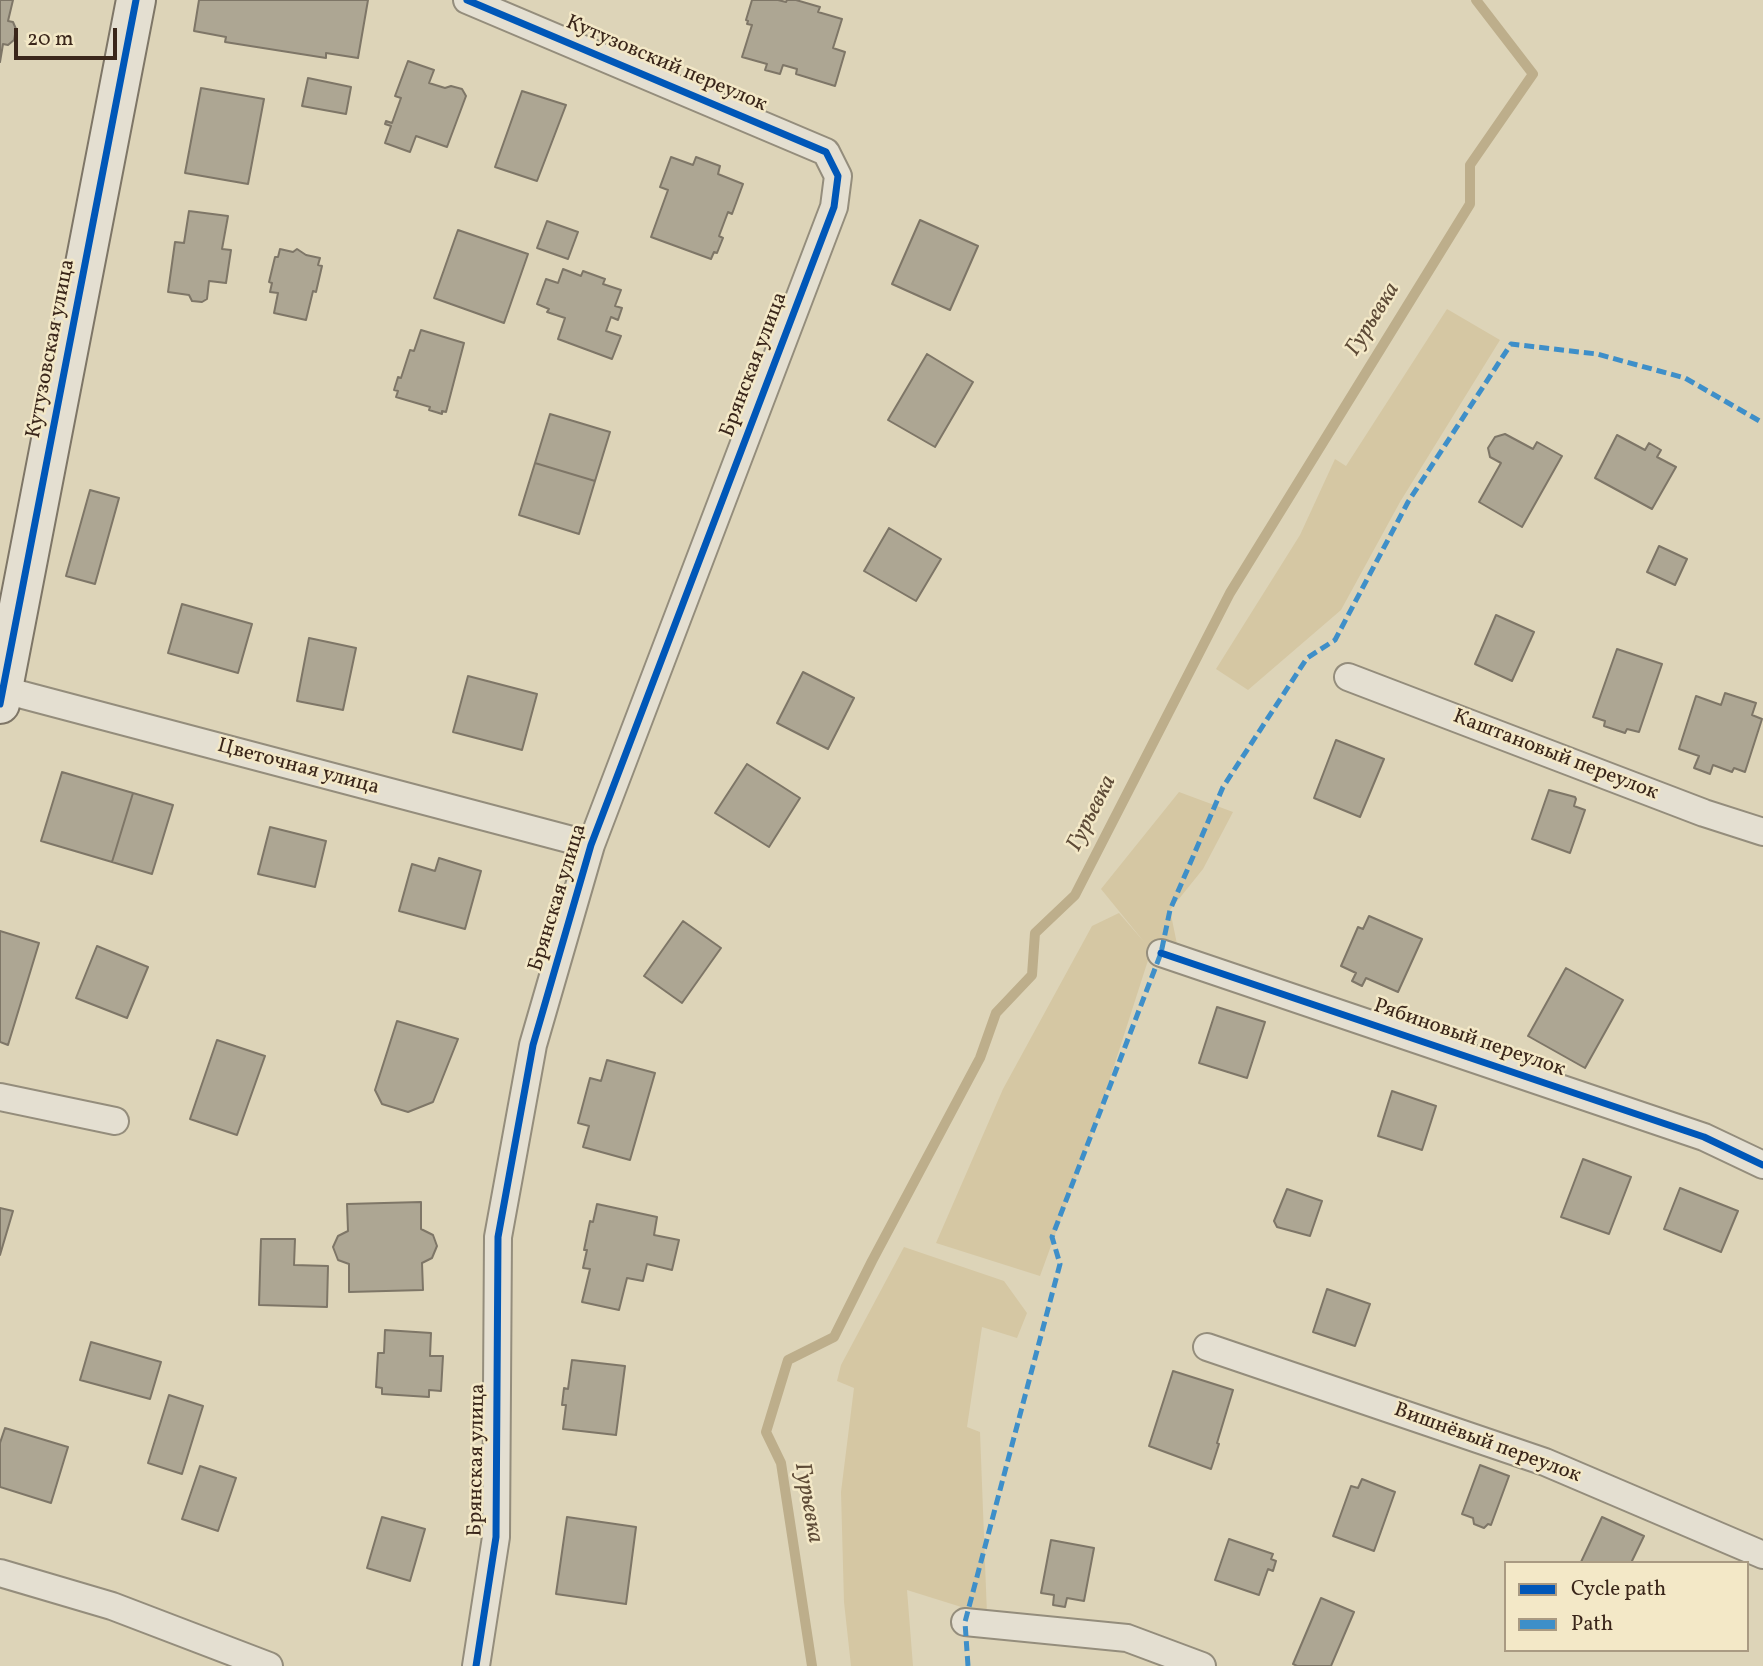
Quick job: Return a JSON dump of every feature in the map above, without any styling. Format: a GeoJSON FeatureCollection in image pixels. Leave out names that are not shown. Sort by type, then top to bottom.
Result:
{"type":"FeatureCollection","features":[{"type":"Feature","properties":{"kind":"street","name":"Кутузовская улица"},"geometry":{"type":"LineString","coordinates":[[2,697],[136,0]]}},
{"type":"Feature","properties":{"kind":"street","name":"Кутузовский переулок"},"geometry":{"type":"LineString","coordinates":[[467,0],[826,152],[838,176]]}},
{"type":"Feature","properties":{"kind":"street","name":"Брянская улица"},"geometry":{"type":"LineString","coordinates":[[477,1666],[496,1537],[498,1237],[533,1045],[591,845],[834,207],[838,176]]}},
{"type":"Feature","properties":{"kind":"street","name":"Каштановый переулок"},"geometry":{"type":"LineString","coordinates":[[1349,677],[1704,813],[1763,832]]}},
{"type":"Feature","properties":{"kind":"street","name":"Цветочная улица"},"geometry":{"type":"LineString","coordinates":[[2,697],[591,845]]}},
{"type":"Feature","properties":{"kind":"street","name":"Рябиновый переулок"},"geometry":{"type":"LineString","coordinates":[[1161,953],[1704,1137],[1763,1165]]}},
{"type":"Feature","properties":{"kind":"street"},"geometry":{"type":"LineString","coordinates":[[0,1097],[115,1121]]}},
{"type":"Feature","properties":{"kind":"street","name":"Вишнёвый переулок"},"geometry":{"type":"LineString","coordinates":[[1207,1347],[1545,1462],[1763,1555]]}},
{"type":"Feature","properties":{"kind":"street"},"geometry":{"type":"LineString","coordinates":[[0,1573],[112,1606],[269,1666]]}},
{"type":"Feature","properties":{"kind":"street"},"geometry":{"type":"LineString","coordinates":[[965,1622],[1127,1638],[1202,1666]]}},
{"type":"Feature","properties":{"kind":"shaded area"},"geometry":{"type":"Polygon","coordinates":[[[1447,309],[1500,340],[1400,502],[1341,610],[1248,690],[1216,669],[1300,535],[1335,459],[1346,466],[1447,309]]]}},
{"type":"Feature","properties":{"kind":"shaded area"},"geometry":{"type":"Polygon","coordinates":[[[1179,792],[1233,812],[1203,869],[1170,910],[1178,949],[1151,951],[1096,1122],[1040,1276],[936,1243],[1003,1089],[1092,926],[1119,913],[1145,943],[1101,889],[1179,792]]]}},
{"type":"Feature","properties":{"kind":"shaded area"},"geometry":{"type":"Polygon","coordinates":[[[904,1247],[1004,1281],[1027,1313],[1017,1338],[982,1327],[967,1427],[980,1432],[987,1615],[907,1590],[913,1666],[851,1666],[844,1602],[841,1492],[854,1388],[837,1381],[841,1365],[904,1247]]]}},
{"type":"Feature","properties":{"kind":"building"},"geometry":{"type":"Polygon","coordinates":[[[0,0],[13,0],[8,21],[13,22],[16,29],[14,40],[8,45],[3,44],[0,62],[0,0]]]}},
{"type":"Feature","properties":{"kind":"building"},"geometry":{"type":"Polygon","coordinates":[[[199,0],[368,0],[358,58],[326,53],[326,58],[225,42],[226,37],[194,31],[199,0]]]}},
{"type":"Feature","properties":{"kind":"building"},"geometry":{"type":"Polygon","coordinates":[[[752,0],[796,0],[820,7],[818,12],[842,19],[833,48],[845,52],[835,86],[796,74],[797,69],[783,65],[780,74],[765,70],[767,64],[742,57],[752,25],[747,24],[746,20],[752,0]]]}},
{"type":"Feature","properties":{"kind":"building"},"geometry":{"type":"Polygon","coordinates":[[[408,61],[434,70],[429,83],[462,89],[466,96],[447,147],[416,136],[410,152],[385,143],[391,126],[385,124],[386,121],[392,123],[401,98],[395,96],[408,61]]]}},
{"type":"Feature","properties":{"kind":"building"},"geometry":{"type":"Polygon","coordinates":[[[308,78],[351,87],[346,114],[302,106],[308,78]]]}},
{"type":"Feature","properties":{"kind":"building"},"geometry":{"type":"Polygon","coordinates":[[[201,88],[264,99],[248,184],[185,173],[201,88]]]}},
{"type":"Feature","properties":{"kind":"building"},"geometry":{"type":"Polygon","coordinates":[[[522,91],[566,105],[537,181],[495,167],[522,91]]]}},
{"type":"Feature","properties":{"kind":"building"},"geometry":{"type":"Polygon","coordinates":[[[671,157],[693,165],[696,157],[720,166],[718,174],[743,184],[732,214],[728,212],[719,236],[723,238],[717,253],[714,252],[711,259],[651,237],[668,190],[660,187],[671,157]]]}},
{"type":"Feature","properties":{"kind":"building"},"geometry":{"type":"Polygon","coordinates":[[[189,211],[228,216],[222,249],[231,250],[226,283],[209,281],[207,299],[202,302],[192,301],[189,295],[168,292],[175,242],[184,243],[189,211]]]}},
{"type":"Feature","properties":{"kind":"building"},"geometry":{"type":"Polygon","coordinates":[[[920,220],[978,246],[950,310],[892,284],[920,220]]]}},
{"type":"Feature","properties":{"kind":"building"},"geometry":{"type":"Polygon","coordinates":[[[547,221],[578,232],[568,259],[537,248],[547,221]]]}},
{"type":"Feature","properties":{"kind":"building"},"geometry":{"type":"Polygon","coordinates":[[[458,230],[528,254],[504,323],[434,298],[458,230]]]}},
{"type":"Feature","properties":{"kind":"building"},"geometry":{"type":"Polygon","coordinates":[[[280,249],[293,252],[297,249],[306,255],[320,258],[318,265],[322,266],[306,320],[274,313],[278,293],[270,292],[272,283],[269,282],[275,257],[278,257],[280,249]]]}},
{"type":"Feature","properties":{"kind":"building"},"geometry":{"type":"Polygon","coordinates":[[[563,269],[581,276],[583,271],[605,279],[603,284],[621,290],[615,306],[622,308],[618,320],[611,317],[606,331],[621,336],[612,359],[558,339],[565,318],[547,312],[549,309],[537,304],[546,279],[558,283],[563,269]]]}},
{"type":"Feature","properties":{"kind":"building"},"geometry":{"type":"Polygon","coordinates":[[[421,330],[464,343],[446,412],[442,411],[442,414],[429,410],[430,407],[396,397],[398,391],[394,390],[410,350],[414,351],[421,330]]]}},
{"type":"Feature","properties":{"kind":"building"},"geometry":{"type":"Polygon","coordinates":[[[927,354],[973,382],[935,447],[888,420],[927,354]]]}},
{"type":"Feature","properties":{"kind":"building"},"geometry":{"type":"Polygon","coordinates":[[[550,414],[610,432],[595,481],[535,463],[550,414]]]}},
{"type":"Feature","properties":{"kind":"building"},"geometry":{"type":"Polygon","coordinates":[[[1505,434],[1533,449],[1537,442],[1562,456],[1522,527],[1479,502],[1501,463],[1490,457],[1488,448],[1495,437],[1505,434]]]}},
{"type":"Feature","properties":{"kind":"building"},"geometry":{"type":"Polygon","coordinates":[[[1617,435],[1645,450],[1649,443],[1661,450],[1657,457],[1676,467],[1652,509],[1595,478],[1617,435]]]}},
{"type":"Feature","properties":{"kind":"building"},"geometry":{"type":"Polygon","coordinates":[[[535,463],[595,481],[579,534],[519,515],[535,463]]]}},
{"type":"Feature","properties":{"kind":"building"},"geometry":{"type":"Polygon","coordinates":[[[90,490],[119,498],[95,584],[66,576],[90,490]]]}},
{"type":"Feature","properties":{"kind":"building"},"geometry":{"type":"Polygon","coordinates":[[[889,528],[941,559],[916,601],[864,571],[889,528]]]}},
{"type":"Feature","properties":{"kind":"building"},"geometry":{"type":"Polygon","coordinates":[[[1659,546],[1687,559],[1675,585],[1647,572],[1659,546]]]}},
{"type":"Feature","properties":{"kind":"building"},"geometry":{"type":"Polygon","coordinates":[[[182,604],[252,624],[238,673],[168,653],[182,604]]]}},
{"type":"Feature","properties":{"kind":"building"},"geometry":{"type":"Polygon","coordinates":[[[1496,615],[1534,632],[1512,681],[1475,664],[1496,615]]]}},
{"type":"Feature","properties":{"kind":"building"},"geometry":{"type":"Polygon","coordinates":[[[309,638],[356,648],[343,710],[297,701],[309,638]]]}},
{"type":"Feature","properties":{"kind":"building"},"geometry":{"type":"Polygon","coordinates":[[[1617,649],[1662,664],[1639,732],[1627,729],[1625,733],[1604,726],[1605,721],[1593,717],[1617,649]]]}},
{"type":"Feature","properties":{"kind":"building"},"geometry":{"type":"Polygon","coordinates":[[[803,672],[854,698],[828,749],[777,723],[803,672]]]}},
{"type":"Feature","properties":{"kind":"building"},"geometry":{"type":"Polygon","coordinates":[[[468,676],[537,694],[522,750],[453,732],[468,676]]]}},
{"type":"Feature","properties":{"kind":"building"},"geometry":{"type":"Polygon","coordinates":[[[1725,693],[1756,703],[1752,715],[1762,719],[1745,772],[1734,768],[1732,772],[1713,765],[1710,774],[1694,768],[1699,756],[1679,749],[1696,696],[1721,705],[1725,693]]]}},
{"type":"Feature","properties":{"kind":"building"},"geometry":{"type":"Polygon","coordinates":[[[1336,740],[1384,759],[1360,817],[1314,798],[1336,740]]]}},
{"type":"Feature","properties":{"kind":"building"},"geometry":{"type":"Polygon","coordinates":[[[747,764],[800,798],[769,847],[715,813],[747,764]]]}},
{"type":"Feature","properties":{"kind":"building"},"geometry":{"type":"Polygon","coordinates":[[[62,772],[133,793],[112,862],[41,841],[62,772]]]}},
{"type":"Feature","properties":{"kind":"building"},"geometry":{"type":"Polygon","coordinates":[[[1549,790],[1575,797],[1574,806],[1585,810],[1570,853],[1532,839],[1549,790]]]}},
{"type":"Feature","properties":{"kind":"building"},"geometry":{"type":"Polygon","coordinates":[[[133,793],[173,805],[152,874],[112,862],[133,793]]]}},
{"type":"Feature","properties":{"kind":"building"},"geometry":{"type":"Polygon","coordinates":[[[270,827],[326,841],[315,887],[258,874],[270,827]]]}},
{"type":"Feature","properties":{"kind":"building"},"geometry":{"type":"Polygon","coordinates":[[[439,858],[481,871],[465,929],[399,911],[412,864],[435,871],[439,858]]]}},
{"type":"Feature","properties":{"kind":"building"},"geometry":{"type":"Polygon","coordinates":[[[1369,916],[1422,939],[1398,992],[1366,978],[1362,986],[1352,981],[1356,973],[1341,966],[1358,927],[1363,929],[1369,916]]]}},
{"type":"Feature","properties":{"kind":"building"},"geometry":{"type":"Polygon","coordinates":[[[683,921],[721,948],[682,1003],[644,976],[683,921]]]}},
{"type":"Feature","properties":{"kind":"building"},"geometry":{"type":"Polygon","coordinates":[[[0,931],[39,943],[8,1045],[0,1042],[0,931]]]}},
{"type":"Feature","properties":{"kind":"building"},"geometry":{"type":"Polygon","coordinates":[[[97,946],[148,967],[127,1018],[76,998],[97,946]]]}},
{"type":"Feature","properties":{"kind":"building"},"geometry":{"type":"Polygon","coordinates":[[[1566,968],[1623,1000],[1585,1068],[1528,1036],[1566,968]]]}},
{"type":"Feature","properties":{"kind":"building"},"geometry":{"type":"Polygon","coordinates":[[[1217,1007],[1265,1022],[1247,1078],[1199,1063],[1217,1007]]]}},
{"type":"Feature","properties":{"kind":"building"},"geometry":{"type":"Polygon","coordinates":[[[397,1021],[458,1039],[433,1102],[408,1112],[382,1104],[375,1090],[397,1021]]]}},
{"type":"Feature","properties":{"kind":"building"},"geometry":{"type":"Polygon","coordinates":[[[217,1040],[265,1056],[237,1135],[190,1119],[217,1040]]]}},
{"type":"Feature","properties":{"kind":"building"},"geometry":{"type":"Polygon","coordinates":[[[607,1060],[655,1073],[630,1160],[583,1147],[589,1126],[578,1123],[590,1078],[601,1081],[607,1060]]]}},
{"type":"Feature","properties":{"kind":"building"},"geometry":{"type":"Polygon","coordinates":[[[1392,1091],[1436,1106],[1422,1150],[1378,1136],[1392,1091]]]}},
{"type":"Feature","properties":{"kind":"building"},"geometry":{"type":"Polygon","coordinates":[[[1583,1159],[1631,1177],[1609,1234],[1561,1217],[1583,1159]]]}},
{"type":"Feature","properties":{"kind":"building"},"geometry":{"type":"Polygon","coordinates":[[[1680,1188],[1738,1211],[1721,1252],[1664,1229],[1680,1188]]]}},
{"type":"Feature","properties":{"kind":"building"},"geometry":{"type":"Polygon","coordinates":[[[1287,1189],[1322,1201],[1310,1236],[1277,1227],[1274,1221],[1287,1189]]]}},
{"type":"Feature","properties":{"kind":"building"},"geometry":{"type":"Polygon","coordinates":[[[421,1202],[421,1229],[433,1235],[437,1246],[432,1258],[422,1263],[423,1290],[349,1292],[349,1264],[338,1260],[333,1247],[338,1236],[348,1231],[347,1204],[421,1202]]]}},
{"type":"Feature","properties":{"kind":"building"},"geometry":{"type":"Polygon","coordinates":[[[597,1204],[657,1217],[654,1235],[679,1240],[672,1270],[647,1264],[643,1281],[627,1278],[619,1310],[582,1302],[590,1269],[583,1268],[587,1250],[584,1250],[590,1221],[593,1222],[597,1204]]]}},
{"type":"Feature","properties":{"kind":"building"},"geometry":{"type":"Polygon","coordinates":[[[0,1208],[13,1211],[0,1255],[0,1208]]]}},
{"type":"Feature","properties":{"kind":"building"},"geometry":{"type":"Polygon","coordinates":[[[261,1239],[295,1239],[294,1265],[328,1266],[327,1307],[259,1305],[261,1239]]]}},
{"type":"Feature","properties":{"kind":"building"},"geometry":{"type":"Polygon","coordinates":[[[1327,1289],[1370,1304],[1355,1346],[1313,1332],[1327,1289]]]}},
{"type":"Feature","properties":{"kind":"building"},"geometry":{"type":"Polygon","coordinates":[[[385,1330],[431,1333],[430,1356],[443,1356],[441,1391],[429,1390],[429,1397],[382,1394],[382,1388],[376,1387],[378,1353],[384,1353],[385,1330]]]}},
{"type":"Feature","properties":{"kind":"building"},"geometry":{"type":"Polygon","coordinates":[[[91,1342],[161,1362],[150,1399],[80,1380],[91,1342]]]}},
{"type":"Feature","properties":{"kind":"building"},"geometry":{"type":"Polygon","coordinates":[[[572,1360],[625,1366],[616,1435],[563,1429],[566,1405],[562,1405],[564,1388],[568,1389],[572,1360]]]}},
{"type":"Feature","properties":{"kind":"building"},"geometry":{"type":"Polygon","coordinates":[[[1173,1371],[1233,1390],[1211,1469],[1149,1446],[1173,1371]]]}},
{"type":"Feature","properties":{"kind":"building"},"geometry":{"type":"Polygon","coordinates":[[[169,1395],[203,1406],[182,1474],[148,1463],[169,1395]]]}},
{"type":"Feature","properties":{"kind":"building"},"geometry":{"type":"Polygon","coordinates":[[[5,1428],[68,1447],[51,1503],[0,1487],[0,1443],[5,1428]]]}},
{"type":"Feature","properties":{"kind":"building"},"geometry":{"type":"Polygon","coordinates":[[[1480,1465],[1509,1476],[1491,1525],[1488,1524],[1484,1528],[1474,1524],[1473,1518],[1462,1514],[1480,1465]]]}},
{"type":"Feature","properties":{"kind":"building"},"geometry":{"type":"Polygon","coordinates":[[[200,1466],[236,1478],[218,1531],[182,1519],[200,1466]]]}},
{"type":"Feature","properties":{"kind":"building"},"geometry":{"type":"Polygon","coordinates":[[[1362,1479],[1395,1492],[1374,1551],[1333,1536],[1351,1486],[1358,1488],[1362,1479]]]}},
{"type":"Feature","properties":{"kind":"building"},"geometry":{"type":"Polygon","coordinates":[[[382,1517],[425,1529],[410,1581],[367,1568],[382,1517]]]}},
{"type":"Feature","properties":{"kind":"building"},"geometry":{"type":"Polygon","coordinates":[[[567,1517],[636,1527],[626,1604],[556,1594],[567,1517]]]}},
{"type":"Feature","properties":{"kind":"building"},"geometry":{"type":"Polygon","coordinates":[[[1602,1517],[1644,1536],[1632,1561],[1581,1561],[1602,1517]]]}},
{"type":"Feature","properties":{"kind":"building"},"geometry":{"type":"Polygon","coordinates":[[[1229,1539],[1273,1554],[1271,1559],[1276,1561],[1273,1571],[1268,1569],[1259,1595],[1215,1580],[1229,1539]]]}},
{"type":"Feature","properties":{"kind":"building"},"geometry":{"type":"Polygon","coordinates":[[[1051,1540],[1094,1548],[1084,1601],[1067,1598],[1065,1607],[1053,1605],[1054,1595],[1041,1593],[1051,1540]]]}},
{"type":"Feature","properties":{"kind":"building"},"geometry":{"type":"Polygon","coordinates":[[[1321,1598],[1354,1612],[1331,1666],[1297,1666],[1293,1664],[1321,1598]]]}},
{"type":"Feature","properties":{"kind":"waterway","name":"Гурьевка"},"geometry":{"type":"LineString","coordinates":[[812,1666],[781,1463],[766,1432],[788,1360],[834,1337],[980,1058],[996,1013],[1032,975],[1035,933],[1075,895],[1230,593],[1470,204],[1470,165],[1533,74],[1476,0]]}},
{"type":"Feature","properties":{"kind":"marked path"},"geometry":{"type":"LineString","coordinates":[[968,1666],[965,1622],[1060,1264],[1052,1237],[1161,953],[1170,910],[1223,787],[1307,658],[1335,640],[1408,502],[1511,344],[1597,354],[1685,378],[1763,423]]}},
{"type":"Feature","properties":{"kind":"cycle path"},"geometry":{"type":"LineString","coordinates":[[0,704],[136,0]]}},
{"type":"Feature","properties":{"kind":"cycle path"},"geometry":{"type":"LineString","coordinates":[[467,0],[826,152],[838,176],[834,207],[591,845],[533,1045],[498,1237],[496,1537],[476,1666]]}},
{"type":"Feature","properties":{"kind":"cycle path"},"geometry":{"type":"LineString","coordinates":[[1161,953],[1704,1137],[1763,1165]]}}]}
